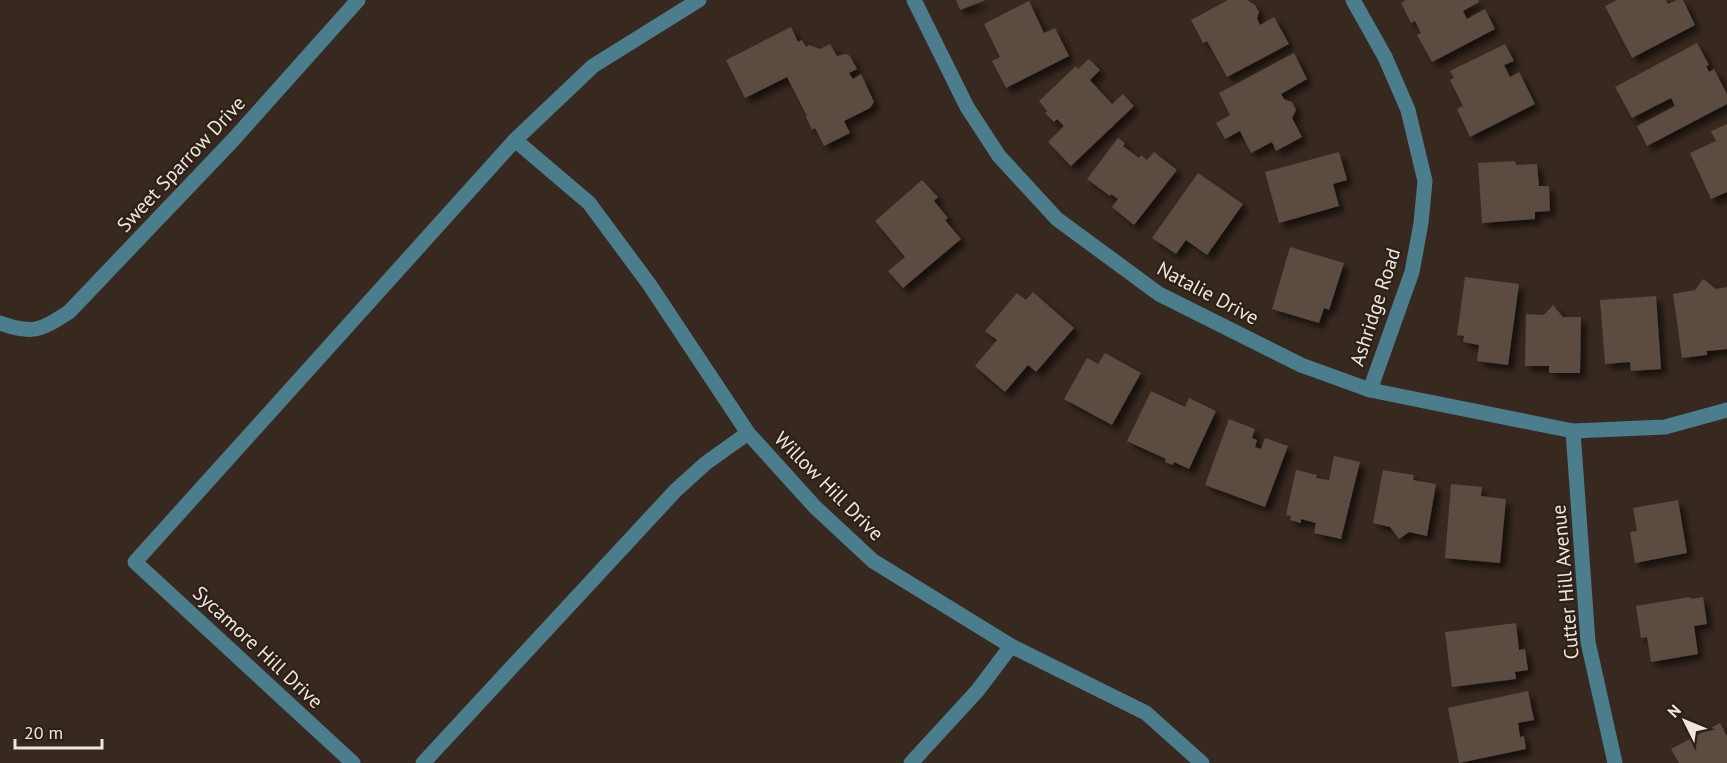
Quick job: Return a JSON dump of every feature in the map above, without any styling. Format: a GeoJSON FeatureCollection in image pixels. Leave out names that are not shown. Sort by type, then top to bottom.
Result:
{"type":"FeatureCollection","features":[{"type":"Feature","properties":{"kind":"street","name":"Sweet Sparrow Drive"},"geometry":{"type":"LineString","coordinates":[[0,323],[18,330],[42,328],[69,312],[234,139],[358,0]]}},
{"type":"Feature","properties":{"kind":"street"},"geometry":{"type":"LineString","coordinates":[[514,140],[593,66],[699,0]]}},
{"type":"Feature","properties":{"kind":"street","name":"Natalie Drive"},"geometry":{"type":"LineString","coordinates":[[914,0],[967,107],[999,156],[1057,219],[1159,294],[1302,365],[1370,390],[1573,431],[1665,427],[1727,410]]}},
{"type":"Feature","properties":{"kind":"street","name":"Ashridge Road"},"geometry":{"type":"LineString","coordinates":[[1353,0],[1385,57],[1408,110],[1425,181],[1421,223],[1412,272],[1370,390]]}},
{"type":"Feature","properties":{"kind":"street","name":"Willow Hill Drive"},"geometry":{"type":"LineString","coordinates":[[514,140],[589,203],[649,284],[748,432],[815,507],[873,561],[1011,646],[1146,713],[1202,763]]}},
{"type":"Feature","properties":{"kind":"street","name":"Sycamore Hill Drive"},"geometry":{"type":"LineString","coordinates":[[353,763],[135,562],[514,140]]}},
{"type":"Feature","properties":{"kind":"street","name":"Cutter Hill Avenue"},"geometry":{"type":"LineString","coordinates":[[1573,431],[1588,642],[1615,763]]}},
{"type":"Feature","properties":{"kind":"street"},"geometry":{"type":"LineString","coordinates":[[423,763],[676,490],[706,463],[748,432]]}},
{"type":"Feature","properties":{"kind":"street"},"geometry":{"type":"LineString","coordinates":[[910,763],[978,690],[1011,646]]}},
{"type":"Feature","properties":{"kind":"building"},"geometry":{"type":"Polygon","coordinates":[[[956,0],[986,0],[960,10],[956,0]]]}},
{"type":"Feature","properties":{"kind":"building"},"geometry":{"type":"Polygon","coordinates":[[[1228,0],[1247,0],[1255,5],[1259,12],[1257,19],[1260,25],[1274,17],[1289,44],[1227,77],[1207,41],[1203,43],[1191,20],[1228,0]]]}},
{"type":"Feature","properties":{"kind":"building"},"geometry":{"type":"Polygon","coordinates":[[[1406,0],[1478,0],[1479,2],[1463,11],[1467,19],[1485,9],[1495,29],[1432,62],[1417,35],[1421,33],[1415,21],[1411,23],[1401,3],[1406,0]]]}},
{"type":"Feature","properties":{"kind":"building"},"geometry":{"type":"Polygon","coordinates":[[[1617,0],[1666,0],[1668,4],[1683,0],[1695,25],[1632,58],[1605,6],[1617,0]]]}},
{"type":"Feature","properties":{"kind":"building"},"geometry":{"type":"Polygon","coordinates":[[[1029,1],[1044,33],[1055,28],[1069,56],[1006,88],[992,61],[1000,57],[984,24],[1029,1]]]}},
{"type":"Feature","properties":{"kind":"building"},"geometry":{"type":"Polygon","coordinates":[[[791,27],[798,42],[802,40],[806,47],[809,45],[820,49],[830,44],[837,56],[846,54],[850,56],[857,69],[849,73],[853,79],[861,74],[874,102],[870,108],[844,121],[850,133],[824,146],[815,128],[812,130],[787,77],[745,98],[726,60],[791,27]]]}},
{"type":"Feature","properties":{"kind":"building"},"geometry":{"type":"Polygon","coordinates":[[[1697,43],[1709,65],[1706,66],[1709,72],[1714,69],[1727,94],[1727,104],[1647,146],[1637,126],[1675,106],[1671,98],[1632,118],[1615,87],[1697,43]]]}},
{"type":"Feature","properties":{"kind":"building"},"geometry":{"type":"Polygon","coordinates":[[[1505,44],[1514,61],[1504,65],[1510,77],[1519,72],[1535,104],[1470,137],[1457,109],[1463,106],[1450,80],[1454,78],[1450,71],[1505,44]]]}},
{"type":"Feature","properties":{"kind":"building"},"geometry":{"type":"Polygon","coordinates":[[[1294,53],[1307,79],[1281,94],[1284,99],[1292,102],[1296,110],[1292,118],[1302,137],[1276,151],[1272,142],[1251,153],[1240,131],[1225,139],[1216,123],[1230,115],[1219,93],[1294,53]]]}},
{"type":"Feature","properties":{"kind":"building"},"geometry":{"type":"Polygon","coordinates":[[[1089,59],[1100,70],[1090,80],[1112,104],[1123,94],[1134,106],[1071,166],[1048,142],[1064,126],[1057,119],[1054,122],[1045,113],[1047,111],[1039,101],[1076,66],[1078,69],[1089,59]]]}},
{"type":"Feature","properties":{"kind":"building"},"geometry":{"type":"Polygon","coordinates":[[[1727,124],[1727,192],[1711,199],[1690,153],[1716,141],[1711,131],[1727,124]]]}},
{"type":"Feature","properties":{"kind":"building"},"geometry":{"type":"Polygon","coordinates":[[[1118,138],[1125,143],[1123,146],[1139,158],[1141,155],[1147,160],[1154,152],[1177,170],[1134,225],[1112,207],[1118,199],[1111,194],[1110,196],[1087,179],[1118,138]]]}},
{"type":"Feature","properties":{"kind":"building"},"geometry":{"type":"Polygon","coordinates":[[[1339,152],[1347,180],[1333,184],[1339,206],[1279,223],[1265,172],[1339,152]]]}},
{"type":"Feature","properties":{"kind":"building"},"geometry":{"type":"Polygon","coordinates":[[[1515,161],[1516,165],[1537,164],[1539,186],[1549,186],[1550,211],[1535,212],[1535,219],[1482,223],[1478,163],[1515,161]]]}},
{"type":"Feature","properties":{"kind":"building"},"geometry":{"type":"Polygon","coordinates":[[[1198,173],[1243,204],[1207,255],[1186,240],[1176,254],[1152,238],[1198,173]]]}},
{"type":"Feature","properties":{"kind":"building"},"geometry":{"type":"Polygon","coordinates":[[[922,180],[938,197],[934,201],[948,218],[945,220],[961,239],[903,288],[888,271],[905,257],[875,221],[922,180]]]}},
{"type":"Feature","properties":{"kind":"building"},"geometry":{"type":"Polygon","coordinates":[[[1290,247],[1344,263],[1329,310],[1324,308],[1319,323],[1272,309],[1290,247]]]}},
{"type":"Feature","properties":{"kind":"building"},"geometry":{"type":"Polygon","coordinates":[[[1465,277],[1519,284],[1508,365],[1477,361],[1479,345],[1463,342],[1464,336],[1457,335],[1465,277]]]}},
{"type":"Feature","properties":{"kind":"building"},"geometry":{"type":"Polygon","coordinates":[[[1703,279],[1716,289],[1727,287],[1727,349],[1707,351],[1707,355],[1682,358],[1673,294],[1695,290],[1703,279]]]}},
{"type":"Feature","properties":{"kind":"building"},"geometry":{"type":"Polygon","coordinates":[[[1033,292],[1074,328],[1036,372],[1028,365],[1005,392],[975,366],[997,340],[985,331],[1017,293],[1026,300],[1033,292]]]}},
{"type":"Feature","properties":{"kind":"building"},"geometry":{"type":"Polygon","coordinates":[[[1656,296],[1661,369],[1631,371],[1630,362],[1605,364],[1600,300],[1656,296]]]}},
{"type":"Feature","properties":{"kind":"building"},"geometry":{"type":"Polygon","coordinates":[[[1553,305],[1563,317],[1581,317],[1580,373],[1549,373],[1549,366],[1525,366],[1526,314],[1544,315],[1553,305]]]}},
{"type":"Feature","properties":{"kind":"building"},"geometry":{"type":"Polygon","coordinates":[[[1105,353],[1141,373],[1112,425],[1064,399],[1087,358],[1098,364],[1105,353]]]}},
{"type":"Feature","properties":{"kind":"building"},"geometry":{"type":"Polygon","coordinates":[[[1151,391],[1185,407],[1189,398],[1216,411],[1189,469],[1174,462],[1173,465],[1165,462],[1166,459],[1127,441],[1151,391]]]}},
{"type":"Feature","properties":{"kind":"building"},"geometry":{"type":"Polygon","coordinates":[[[1229,419],[1255,429],[1252,438],[1257,440],[1255,447],[1261,449],[1265,438],[1288,446],[1265,507],[1205,485],[1229,419]]]}},
{"type":"Feature","properties":{"kind":"building"},"geometry":{"type":"Polygon","coordinates":[[[1334,456],[1360,462],[1341,539],[1314,533],[1316,523],[1301,519],[1301,523],[1290,520],[1291,516],[1286,515],[1296,470],[1317,475],[1316,478],[1329,480],[1334,456]]]}},
{"type":"Feature","properties":{"kind":"building"},"geometry":{"type":"Polygon","coordinates":[[[1383,470],[1414,475],[1413,480],[1436,484],[1427,536],[1409,532],[1399,539],[1390,527],[1373,523],[1383,470]]]}},
{"type":"Feature","properties":{"kind":"building"},"geometry":{"type":"Polygon","coordinates":[[[1451,484],[1482,487],[1481,496],[1506,499],[1500,563],[1445,558],[1451,484]]]}},
{"type":"Feature","properties":{"kind":"building"},"geometry":{"type":"Polygon","coordinates":[[[1678,500],[1687,553],[1635,563],[1630,532],[1637,531],[1633,508],[1678,500]]]}},
{"type":"Feature","properties":{"kind":"building"},"geometry":{"type":"Polygon","coordinates":[[[1690,597],[1690,599],[1703,597],[1707,624],[1694,626],[1698,654],[1651,662],[1647,637],[1641,638],[1636,606],[1690,597]]]}},
{"type":"Feature","properties":{"kind":"building"},"geometry":{"type":"Polygon","coordinates":[[[1516,623],[1519,650],[1525,649],[1528,670],[1515,672],[1516,679],[1452,687],[1445,632],[1516,623]]]}},
{"type":"Feature","properties":{"kind":"building"},"geometry":{"type":"Polygon","coordinates":[[[1528,691],[1534,720],[1518,723],[1520,737],[1524,736],[1526,749],[1459,763],[1448,708],[1528,691]]]}},
{"type":"Feature","properties":{"kind":"building"},"geometry":{"type":"Polygon","coordinates":[[[1720,723],[1727,736],[1727,763],[1679,763],[1671,749],[1720,723]]]}}]}
